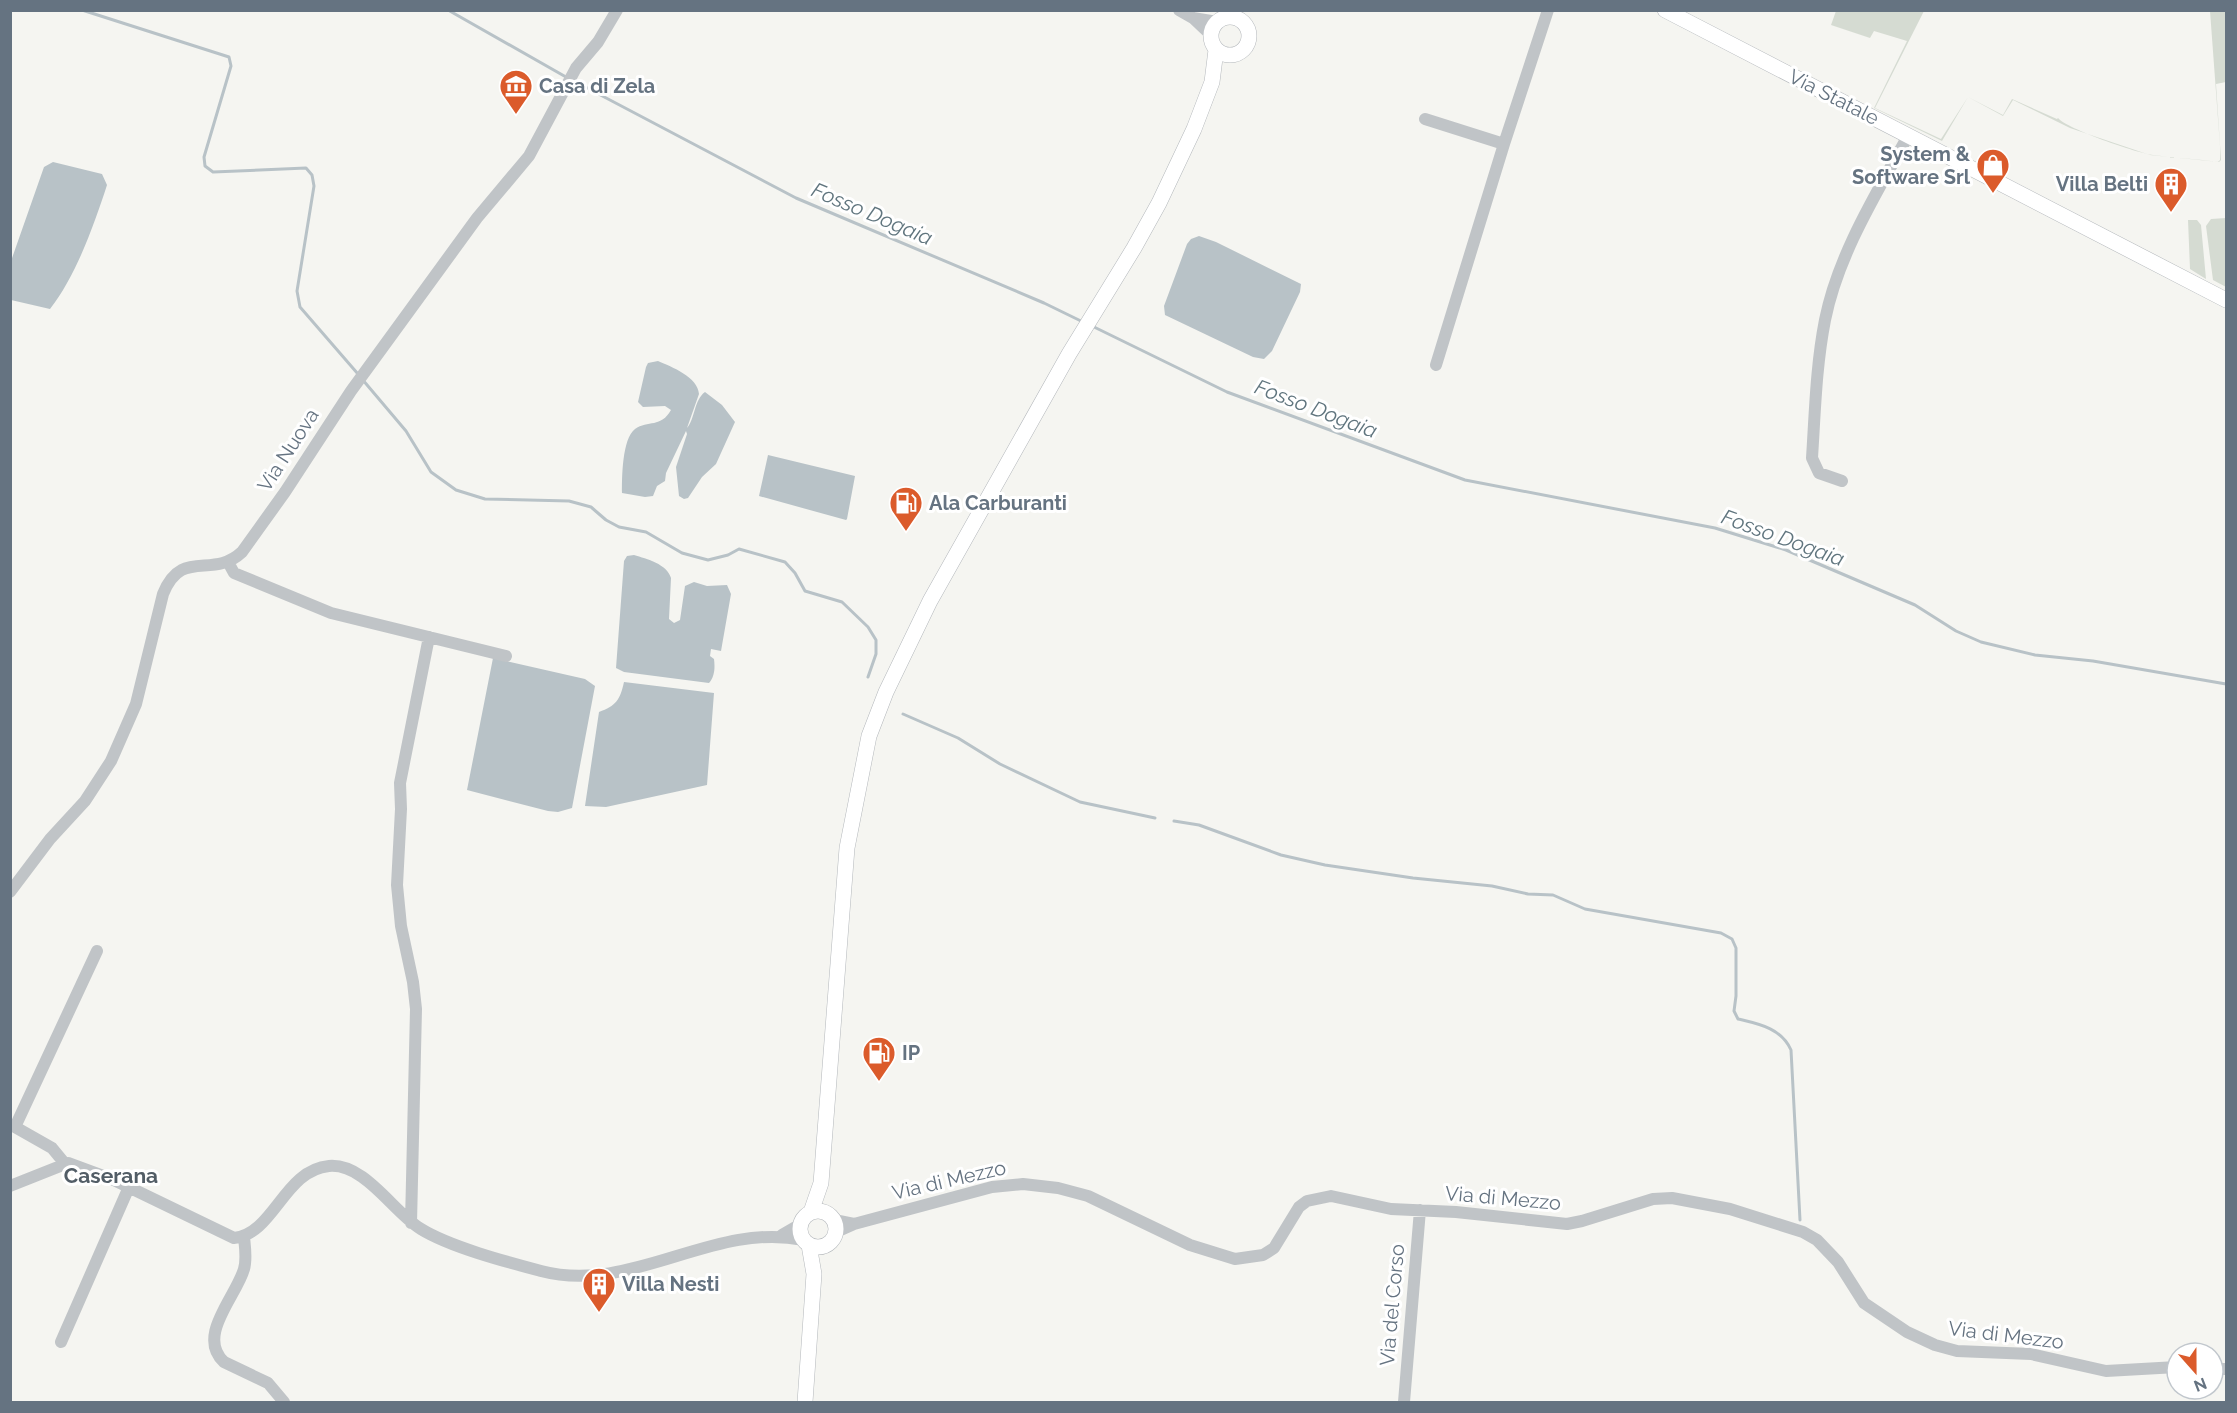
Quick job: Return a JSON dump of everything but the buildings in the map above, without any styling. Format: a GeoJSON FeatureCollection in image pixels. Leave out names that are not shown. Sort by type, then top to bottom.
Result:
{"type":"FeatureCollection","features":[{"type":"Feature","properties":{"kind":"main road","name":"Via Statale"},"geometry":{"type":"LineString","coordinates":[[1665,10],[2226,300]]}},
{"type":"Feature","properties":{"kind":"main road"},"geometry":{"type":"LineString","coordinates":[[1212,82],[1234,55],[1248,44],[1250,35],[1246,17],[1222,27]]}},
{"type":"Feature","properties":{"kind":"main road"},"geometry":{"type":"LineString","coordinates":[[1222,27],[1226,55],[1234,55]]}},
{"type":"Feature","properties":{"kind":"main road"},"geometry":{"type":"LineString","coordinates":[[805,1402],[814,1274],[806,1242],[800,1233],[821,1183],[847,848],[869,736],[894,674],[930,601],[1069,354],[1159,202],[1194,129],[1212,82],[1222,27]]}},
{"type":"Feature","properties":{"kind":"main road"},"geometry":{"type":"LineString","coordinates":[[814,1274],[826,1245],[834,1237],[832,1221],[821,1183]]}},
{"type":"Feature","properties":{"kind":"main road"},"geometry":{"type":"LineString","coordinates":[[806,1218],[818,1210],[832,1221]]}},
{"type":"Feature","properties":{"kind":"main road"},"geometry":{"type":"LineString","coordinates":[[806,1242],[820,1247],[826,1245]]}},
{"type":"Feature","properties":{"kind":"street","name":"Via Nuova"},"geometry":{"type":"LineString","coordinates":[[228,562],[242,552],[361,378],[477,218],[529,156],[564,88],[576,68],[598,42],[616,10]]}},
{"type":"Feature","properties":{"kind":"street"},"geometry":{"type":"LineString","coordinates":[[1179,10],[1193,18],[1222,27]]}},
{"type":"Feature","properties":{"kind":"street"},"geometry":{"type":"LineString","coordinates":[[1436,365],[1548,10]]}},
{"type":"Feature","properties":{"kind":"street"},"geometry":{"type":"LineString","coordinates":[[1425,119],[1504,144]]}},
{"type":"Feature","properties":{"kind":"street"},"geometry":{"type":"LineString","coordinates":[[1842,481],[1819,473],[1812,458],[1819,352],[1841,265],[1880,186],[1908,136]]}},
{"type":"Feature","properties":{"kind":"street"},"geometry":{"type":"LineString","coordinates":[[10,892],[50,838],[85,801],[111,761],[136,704],[163,594],[168,581],[176,572],[188,567],[214,566],[228,562],[234,573],[331,613],[506,656]]}},
{"type":"Feature","properties":{"kind":"street"},"geometry":{"type":"LineString","coordinates":[[411,1223],[416,1009],[413,982],[401,926],[397,885],[400,783],[429,637]]}},
{"type":"Feature","properties":{"kind":"street"},"geometry":{"type":"LineString","coordinates":[[66,1165],[52,1148],[15,1127],[97,951]]}},
{"type":"Feature","properties":{"kind":"street"},"geometry":{"type":"LineString","coordinates":[[10,1186],[66,1165],[77,1167],[129,1187],[228,1237],[244,1237],[261,1224],[303,1177],[328,1166],[345,1168],[359,1175],[411,1223],[436,1238],[542,1272],[569,1277],[601,1276],[646,1266],[713,1245],[753,1238],[782,1235],[806,1242]]}},
{"type":"Feature","properties":{"kind":"street","name":"Via di Mezzo"},"geometry":{"type":"LineString","coordinates":[[832,1221],[854,1224],[992,1187],[1032,1184],[1089,1196],[1190,1245],[1235,1258],[1263,1255],[1274,1248],[1299,1207],[1316,1199],[1331,1196],[1391,1209],[1456,1212],[1568,1224],[1653,1199],[1672,1198],[1705,1203],[1803,1232],[1828,1250],[1864,1303],[1907,1332],[1935,1345],[1957,1351],[2031,1354],[2106,1371],[2165,1368]]}},
{"type":"Feature","properties":{"kind":"street"},"geometry":{"type":"LineString","coordinates":[[61,1342],[129,1187]]}},
{"type":"Feature","properties":{"kind":"street","name":"Via del Corso"},"geometry":{"type":"LineString","coordinates":[[1404,1402],[1420,1210]]}},
{"type":"Feature","properties":{"kind":"street"},"geometry":{"type":"LineString","coordinates":[[782,1235],[806,1218]]}},
{"type":"Feature","properties":{"kind":"street"},"geometry":{"type":"LineString","coordinates":[[244,1237],[244,1270],[214,1332],[213,1346],[218,1357],[224,1362],[268,1383],[284,1402]]}},
{"type":"Feature","properties":{"kind":"shaded area"},"geometry":{"type":"Polygon","coordinates":[[[1836,11],[1924,11],[1875,108],[1941,139],[1968,97],[1942,141],[1874,108],[1907,41],[1874,31],[1870,38],[1831,25],[1836,11]]]}},
{"type":"Feature","properties":{"kind":"shaded area"},"geometry":{"type":"Polygon","coordinates":[[[2210,11],[2226,11],[2226,82],[2216,84],[2221,160],[2218,162],[2220,146],[2210,11]]]}},
{"type":"Feature","properties":{"kind":"shaded area"},"geometry":{"type":"Polygon","coordinates":[[[1968,97],[2003,115],[2012,99],[2058,118],[2088,134],[2070,128],[2013,100],[2003,116],[1968,97]]]}},
{"type":"Feature","properties":{"kind":"shaded area"},"geometry":{"type":"Polygon","coordinates":[[[2088,134],[2145,153],[2118,145],[2088,134]]]}},
{"type":"Feature","properties":{"kind":"shaded area"},"geometry":{"type":"Polygon","coordinates":[[[53,162],[102,174],[107,185],[76,266],[50,309],[11,300],[11,261],[44,167],[53,162]]]}},
{"type":"Feature","properties":{"kind":"shaded area"},"geometry":{"type":"Polygon","coordinates":[[[2226,218],[2226,287],[2213,280],[2206,226],[2211,219],[2226,218]]]}},
{"type":"Feature","properties":{"kind":"shaded area"},"geometry":{"type":"Polygon","coordinates":[[[2188,220],[2197,220],[2201,225],[2206,279],[2190,269],[2188,220]]]}},
{"type":"Feature","properties":{"kind":"shaded area"},"geometry":{"type":"Polygon","coordinates":[[[1199,236],[1216,242],[1301,284],[1300,292],[1272,351],[1264,359],[1253,357],[1165,315],[1164,306],[1187,244],[1191,239],[1199,236]]]}},
{"type":"Feature","properties":{"kind":"shaded area"},"geometry":{"type":"Polygon","coordinates":[[[658,361],[683,373],[698,388],[699,394],[687,428],[701,395],[705,392],[722,405],[735,422],[716,464],[702,477],[688,498],[684,499],[679,496],[676,467],[686,431],[666,473],[665,481],[657,486],[653,496],[622,493],[625,450],[631,434],[640,426],[659,422],[671,410],[665,406],[643,407],[638,402],[646,367],[648,363],[658,361]]]}},
{"type":"Feature","properties":{"kind":"shaded area"},"geometry":{"type":"Polygon","coordinates":[[[768,455],[855,476],[847,519],[759,496],[768,455]]]}},
{"type":"Feature","properties":{"kind":"shaded area"},"geometry":{"type":"Polygon","coordinates":[[[634,555],[656,563],[669,573],[671,578],[669,619],[674,623],[680,620],[685,586],[694,582],[707,586],[727,585],[731,594],[721,651],[711,649],[710,656],[714,659],[714,668],[709,683],[624,672],[616,668],[624,561],[627,556],[634,555]]]}},
{"type":"Feature","properties":{"kind":"shaded area"},"geometry":{"type":"Polygon","coordinates":[[[493,658],[585,679],[595,686],[572,808],[558,812],[548,811],[467,790],[493,658]]]}},
{"type":"Feature","properties":{"kind":"shaded area"},"geometry":{"type":"Polygon","coordinates":[[[624,682],[714,693],[707,785],[606,807],[585,806],[599,712],[616,702],[624,682]]]}},
{"type":"Feature","properties":{"kind":"waterway"},"geometry":{"type":"LineString","coordinates":[[82,10],[229,57],[231,66],[204,157],[205,166],[213,172],[306,168],[312,175],[314,186],[297,291],[300,307],[358,374]]}},
{"type":"Feature","properties":{"kind":"waterway","name":"Fosso Dogaia"},"geometry":{"type":"LineString","coordinates":[[448,10],[566,77]]}},
{"type":"Feature","properties":{"kind":"waterway","name":"Fosso Dogaia"},"geometry":{"type":"LineString","coordinates":[[572,80],[796,198],[1044,303],[1083,322]]}},
{"type":"Feature","properties":{"kind":"waterway","name":"Fosso Dogaia"},"geometry":{"type":"LineString","coordinates":[[1092,326],[1227,392],[1465,480],[1715,528],[1786,550],[1915,605],[1956,631],[1981,642],[2035,655],[2093,661],[2226,684]]}},
{"type":"Feature","properties":{"kind":"waterway"},"geometry":{"type":"LineString","coordinates":[[362,379],[406,431],[431,472],[456,490],[485,499],[569,501],[591,507],[606,520],[619,527],[646,532],[682,553],[708,560],[728,555],[739,549],[785,562],[795,573],[805,591],[842,602],[868,627],[876,640],[876,654],[868,677]]}},
{"type":"Feature","properties":{"kind":"waterway"},"geometry":{"type":"LineString","coordinates":[[903,714],[958,738],[1000,764],[1080,802],[1155,818]]}},
{"type":"Feature","properties":{"kind":"waterway"},"geometry":{"type":"LineString","coordinates":[[1174,821],[1199,825],[1281,855],[1325,865],[1413,878],[1492,886],[1528,894],[1553,895],[1585,909],[1721,933],[1732,939],[1736,948],[1734,1011],[1738,1019],[1769,1028],[1781,1037],[1791,1050],[1800,1220]]}},
{"type":"Feature","properties":{"kind":"place","name":"Casa di Zela"},"geometry":{"type":"Point","coordinates":[516,115]}},
{"type":"Feature","properties":{"kind":"place","name":"System & Software Srl"},"geometry":{"type":"Point","coordinates":[1993,194]}},
{"type":"Feature","properties":{"kind":"place","name":"Villa Belti"},"geometry":{"type":"Point","coordinates":[2171,213]}},
{"type":"Feature","properties":{"kind":"place","name":"Ala Carburanti"},"geometry":{"type":"Point","coordinates":[906,532]}},
{"type":"Feature","properties":{"kind":"place","name":"IP"},"geometry":{"type":"Point","coordinates":[879,1082]}},
{"type":"Feature","properties":{"kind":"place","name":"Villa Nesti"},"geometry":{"type":"Point","coordinates":[599,1313]}},
{"type":"Feature","properties":{"kind":"district","name":"Caserana"},"geometry":{"type":"Point","coordinates":[111,1176]}}]}
